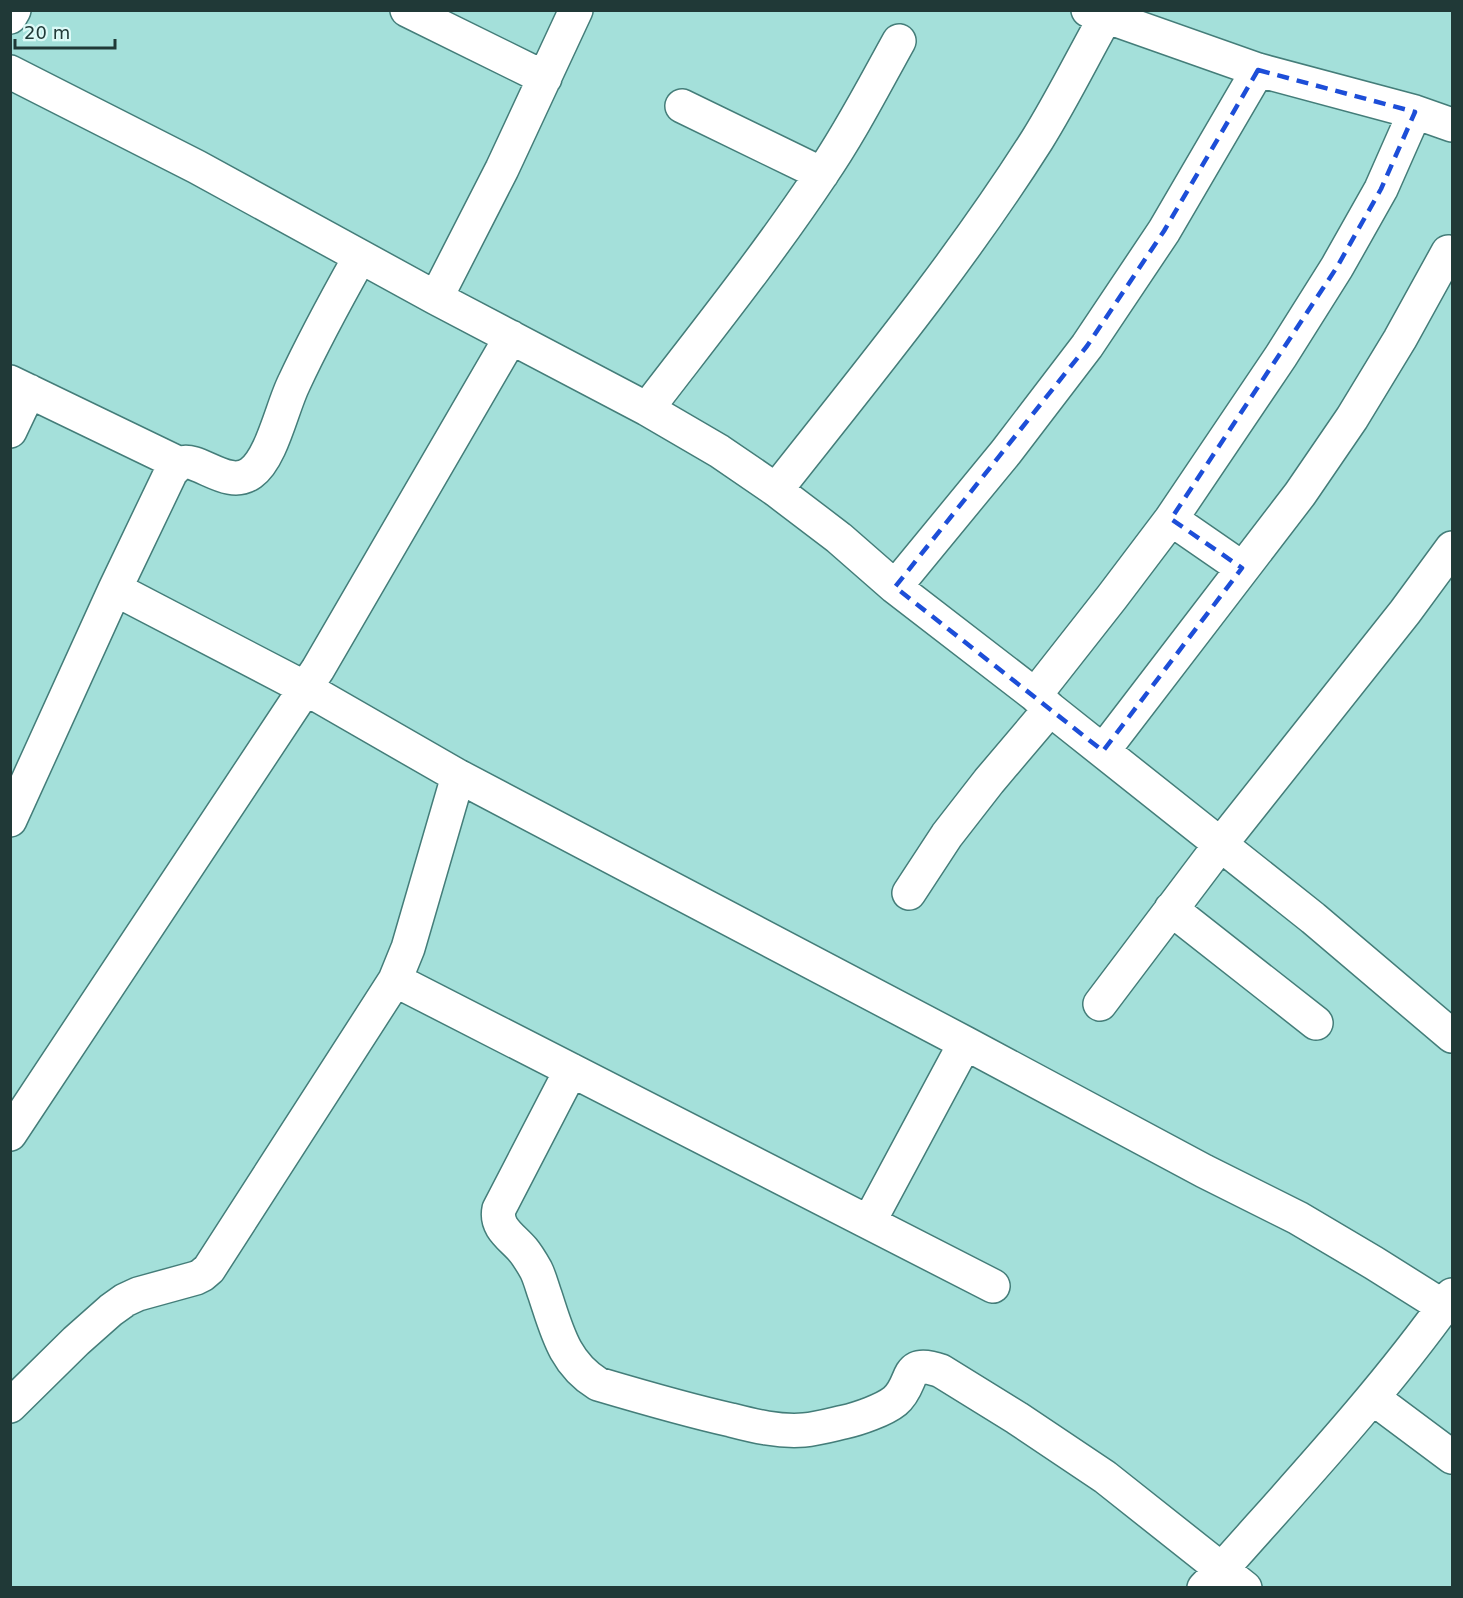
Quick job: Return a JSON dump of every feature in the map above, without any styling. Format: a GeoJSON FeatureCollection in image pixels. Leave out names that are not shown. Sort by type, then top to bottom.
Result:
{"type":"FeatureCollection","features":[{"type":"Feature","properties":{"kind":"street"},"geometry":{"type":"LineString","coordinates":[[10,17],[14,10]]}},
{"type":"Feature","properties":{"kind":"street"},"geometry":{"type":"LineString","coordinates":[[407,10],[545,78]]}},
{"type":"Feature","properties":{"kind":"street"},"geometry":{"type":"LineString","coordinates":[[435,298],[502,169],[576,10]]}},
{"type":"Feature","properties":{"kind":"street"},"geometry":{"type":"LineString","coordinates":[[777,490],[957,257],[1038,139],[1097,14],[1258,70],[1414,112],[1452,125]]}},
{"type":"Feature","properties":{"kind":"street"},"geometry":{"type":"LineString","coordinates":[[647,409],[822,174],[858,116],[899,41]]}},
{"type":"Feature","properties":{"kind":"street"},"geometry":{"type":"LineString","coordinates":[[895,587],[1006,452],[1087,346],[1164,231],[1258,70]]}},
{"type":"Feature","properties":{"kind":"street"},"geometry":{"type":"LineString","coordinates":[[10,72],[197,167],[435,298],[647,409],[719,451],[777,490],[839,538],[895,587],[1313,918],[1452,1036]]}},
{"type":"Feature","properties":{"kind":"street"},"geometry":{"type":"LineString","coordinates":[[682,106],[822,174]]}},
{"type":"Feature","properties":{"kind":"street"},"geometry":{"type":"LineString","coordinates":[[909,893],[947,834],[989,781],[1112,597],[1171,519],[1281,356],[1337,267],[1381,189],[1414,112]]}},
{"type":"Feature","properties":{"kind":"street"},"geometry":{"type":"LineString","coordinates":[[1103,751],[1300,494],[1352,418],[1400,339],[1448,252]]}},
{"type":"Feature","properties":{"kind":"street"},"geometry":{"type":"LineString","coordinates":[[10,820],[171,472],[180,464],[189,462],[223,476],[237,478],[248,475],[259,467],[292,385],[360,257]]}},
{"type":"Feature","properties":{"kind":"street"},"geometry":{"type":"LineString","coordinates":[[10,1134],[305,688],[511,337]]}},
{"type":"Feature","properties":{"kind":"street"},"geometry":{"type":"LineString","coordinates":[[10,431],[20,386],[180,464]]}},
{"type":"Feature","properties":{"kind":"street"},"geometry":{"type":"LineString","coordinates":[[1171,519],[1242,568]]}},
{"type":"Feature","properties":{"kind":"street"},"geometry":{"type":"LineString","coordinates":[[1100,1004],[1220,844],[1405,612],[1452,548]]}},
{"type":"Feature","properties":{"kind":"street"},"geometry":{"type":"LineString","coordinates":[[115,589],[305,688],[458,776],[1204,1171],[1298,1218],[1374,1263],[1448,1301],[1373,1398],[1224,1581],[1105,1477],[940,1371],[927,1366],[918,1367],[902,1394],[883,1408],[847,1422],[803,1430],[768,1429],[689,1411],[598,1384],[585,1376],[568,1355],[560,1340],[538,1274],[530,1259],[505,1231],[497,1217],[499,1209],[571,1070]]}},
{"type":"Feature","properties":{"kind":"street"},"geometry":{"type":"LineString","coordinates":[[10,1406],[76,1341],[125,1300],[138,1294],[196,1278],[209,1269],[395,980],[408,948],[458,776]]}},
{"type":"Feature","properties":{"kind":"street"},"geometry":{"type":"LineString","coordinates":[[1171,909],[1316,1023]]}},
{"type":"Feature","properties":{"kind":"street"},"geometry":{"type":"LineString","coordinates":[[395,980],[993,1286]]}},
{"type":"Feature","properties":{"kind":"street"},"geometry":{"type":"LineString","coordinates":[[869,1222],[965,1043]]}},
{"type":"Feature","properties":{"kind":"street"},"geometry":{"type":"LineString","coordinates":[[1373,1398],[1452,1457]]}},
{"type":"Feature","properties":{"kind":"highlighted area"},"geometry":{"type":"Polygon","coordinates":[[[1258,70],[1415,112],[1381,189],[1337,267],[1171,519],[1242,568],[1103,751],[895,587],[1087,346],[1164,231],[1258,70]]]}}]}
